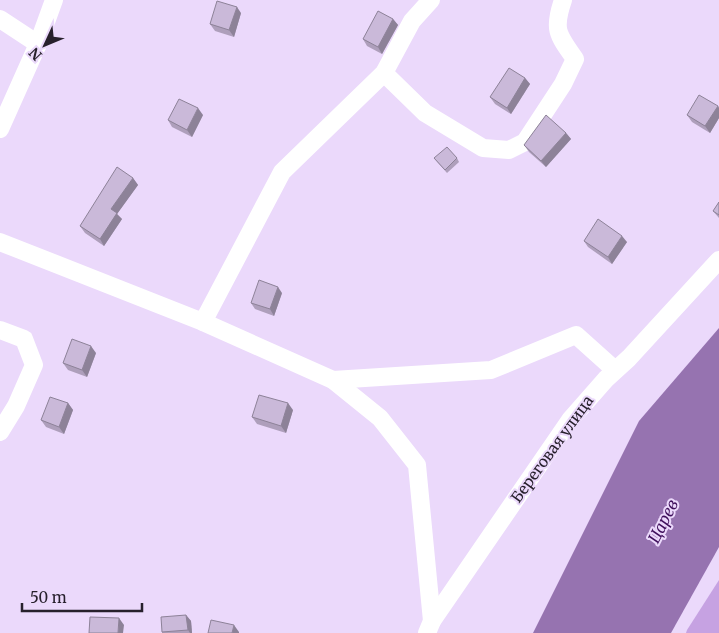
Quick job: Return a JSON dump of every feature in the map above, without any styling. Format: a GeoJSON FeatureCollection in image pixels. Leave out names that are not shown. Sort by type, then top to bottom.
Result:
{"type":"FeatureCollection","features":[{"type":"Feature","properties":{"kind":"street"},"geometry":{"type":"LineString","coordinates":[[1,122],[38,44],[54,0]]}},
{"type":"Feature","properties":{"kind":"street"},"geometry":{"type":"LineString","coordinates":[[203,322],[282,172],[384,73],[412,22],[431,0]]}},
{"type":"Feature","properties":{"kind":"street"},"geometry":{"type":"LineString","coordinates":[[384,73],[425,113],[483,148],[509,150],[525,142],[563,84],[574,59],[560,38],[556,20],[563,0]]}},
{"type":"Feature","properties":{"kind":"street"},"geometry":{"type":"LineString","coordinates":[[0,18],[38,44]]}},
{"type":"Feature","properties":{"kind":"street"},"geometry":{"type":"LineString","coordinates":[[0,242],[203,322],[333,380],[380,418],[417,465],[429,627]]}},
{"type":"Feature","properties":{"kind":"street","name":"Береговая улица"},"geometry":{"type":"LineString","coordinates":[[429,627],[570,420],[719,260]]}},
{"type":"Feature","properties":{"kind":"street"},"geometry":{"type":"LineString","coordinates":[[0,330],[24,338],[34,365],[16,406],[0,432]]}},
{"type":"Feature","properties":{"kind":"street"},"geometry":{"type":"LineString","coordinates":[[333,380],[491,370],[576,335],[616,370]]}},
{"type":"Feature","properties":{"kind":"shaded area"},"geometry":{"type":"Polygon","coordinates":[[[719,580],[719,633],[686,633],[687,630],[719,580]]]}},
{"type":"Feature","properties":{"kind":"water","name":"Царев"},"geometry":{"type":"Polygon","coordinates":[[[719,328],[719,547],[671,633],[533,633],[639,421],[719,328]]]}},
{"type":"Feature","properties":{"kind":"building"},"geometry":{"type":"Polygon","coordinates":[[[217,1],[237,7],[229,30],[210,24],[217,1]]]}},
{"type":"Feature","properties":{"kind":"building"},"geometry":{"type":"Polygon","coordinates":[[[378,11],[393,19],[378,47],[363,39],[378,11]]]}},
{"type":"Feature","properties":{"kind":"building"},"geometry":{"type":"Polygon","coordinates":[[[509,68],[525,78],[507,108],[490,97],[509,68]]]}},
{"type":"Feature","properties":{"kind":"building"},"geometry":{"type":"Polygon","coordinates":[[[699,95],[718,106],[705,126],[687,115],[699,95]]]}},
{"type":"Feature","properties":{"kind":"building"},"geometry":{"type":"Polygon","coordinates":[[[179,99],[198,108],[187,130],[168,120],[179,99]]]}},
{"type":"Feature","properties":{"kind":"building"},"geometry":{"type":"Polygon","coordinates":[[[546,115],[566,133],[541,161],[524,145],[546,115]]]}},
{"type":"Feature","properties":{"kind":"building"},"geometry":{"type":"Polygon","coordinates":[[[447,147],[457,158],[445,170],[434,158],[447,147]]]}},
{"type":"Feature","properties":{"kind":"building"},"geometry":{"type":"Polygon","coordinates":[[[117,167],[133,178],[111,209],[117,213],[100,239],[80,226],[117,167]]]}},
{"type":"Feature","properties":{"kind":"building"},"geometry":{"type":"Polygon","coordinates":[[[719,202],[719,215],[713,211],[719,202]]]}},
{"type":"Feature","properties":{"kind":"building"},"geometry":{"type":"Polygon","coordinates":[[[598,219],[622,236],[608,257],[584,241],[598,219]]]}},
{"type":"Feature","properties":{"kind":"building"},"geometry":{"type":"Polygon","coordinates":[[[259,280],[278,287],[270,309],[251,303],[259,280]]]}},
{"type":"Feature","properties":{"kind":"building"},"geometry":{"type":"Polygon","coordinates":[[[72,339],[91,346],[82,370],[63,363],[72,339]]]}},
{"type":"Feature","properties":{"kind":"building"},"geometry":{"type":"Polygon","coordinates":[[[259,395],[288,403],[281,426],[252,417],[259,395]]]}},
{"type":"Feature","properties":{"kind":"building"},"geometry":{"type":"Polygon","coordinates":[[[50,397],[68,403],[59,427],[41,420],[50,397]]]}},
{"type":"Feature","properties":{"kind":"building"},"geometry":{"type":"Polygon","coordinates":[[[186,615],[188,630],[162,632],[161,617],[186,615]]]}},
{"type":"Feature","properties":{"kind":"building"},"geometry":{"type":"Polygon","coordinates":[[[90,617],[119,618],[118,633],[89,633],[90,617]]]}},
{"type":"Feature","properties":{"kind":"building"},"geometry":{"type":"Polygon","coordinates":[[[211,620],[234,625],[232,633],[208,633],[211,620]]]}}]}
